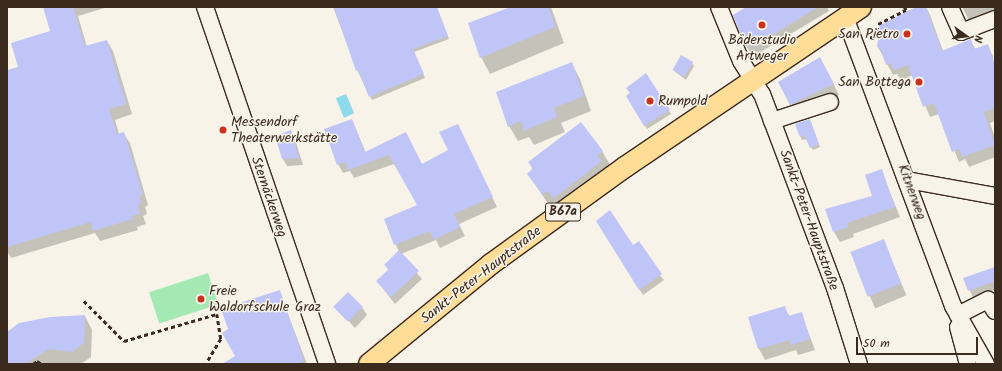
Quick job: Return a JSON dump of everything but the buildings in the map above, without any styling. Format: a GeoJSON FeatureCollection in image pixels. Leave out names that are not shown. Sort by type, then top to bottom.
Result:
{"type":"FeatureCollection","features":[{"type":"Feature","properties":{"kind":"main road","name":"Sankt-Peter-Hauptstraße"},"geometry":{"type":"LineString","coordinates":[[369,364],[497,260],[752,79],[853,12]]}},
{"type":"Feature","properties":{"kind":"street","name":"Sternäckerweg"},"geometry":{"type":"LineString","coordinates":[[205,7],[327,364]]}},
{"type":"Feature","properties":{"kind":"street"},"geometry":{"type":"LineString","coordinates":[[719,7],[741,62],[752,79]]}},
{"type":"Feature","properties":{"kind":"street"},"geometry":{"type":"LineString","coordinates":[[950,7],[961,32],[995,19]]}},
{"type":"Feature","properties":{"kind":"street","name":"Kitnerweg"},"geometry":{"type":"LineString","coordinates":[[853,12],[907,180],[956,311],[986,364]]}},
{"type":"Feature","properties":{"kind":"street","name":"Sankt-Peter-Hauptstraße"},"geometry":{"type":"LineString","coordinates":[[752,79],[762,94],[834,288],[859,364]]}},
{"type":"Feature","properties":{"kind":"street"},"geometry":{"type":"LineString","coordinates":[[772,121],[830,102]]}},
{"type":"Feature","properties":{"kind":"street"},"geometry":{"type":"LineString","coordinates":[[907,180],[995,196]]}},
{"type":"Feature","properties":{"kind":"street"},"geometry":{"type":"LineString","coordinates":[[968,364],[956,311],[988,300],[995,311]]}},
{"type":"Feature","properties":{"kind":"path"},"geometry":{"type":"LineString","coordinates":[[872,37],[874,38],[878,24],[906,10],[904,7]]}},
{"type":"Feature","properties":{"kind":"path"},"geometry":{"type":"LineString","coordinates":[[84,300],[124,341],[217,314],[221,339],[206,364]]}},
{"type":"Feature","properties":{"kind":"path"},"geometry":{"type":"LineString","coordinates":[[33,364],[37,361],[42,364]]}},
{"type":"Feature","properties":{"kind":"green space"},"geometry":{"type":"Polygon","coordinates":[[[208,273],[218,304],[159,324],[149,292],[208,273]]]}},
{"type":"Feature","properties":{"kind":"water"},"geometry":{"type":"Polygon","coordinates":[[[346,94],[354,113],[344,118],[336,98],[346,94]]]}},
{"type":"Feature","properties":{"kind":"place","name":"Bäderstudio Artweger"},"geometry":{"type":"Point","coordinates":[762,25]}},
{"type":"Feature","properties":{"kind":"place","name":"San Pietro"},"geometry":{"type":"Point","coordinates":[907,34]}},
{"type":"Feature","properties":{"kind":"place","name":"San Bottega"},"geometry":{"type":"Point","coordinates":[919,82]}},
{"type":"Feature","properties":{"kind":"place","name":"Rumpold"},"geometry":{"type":"Point","coordinates":[650,101]}},
{"type":"Feature","properties":{"kind":"place","name":"Messendorf Theaterwerkstätte"},"geometry":{"type":"Point","coordinates":[223,130]}},
{"type":"Feature","properties":{"kind":"place","name":"Freie Waldorfschule Graz"},"geometry":{"type":"Point","coordinates":[201,299]}}]}
